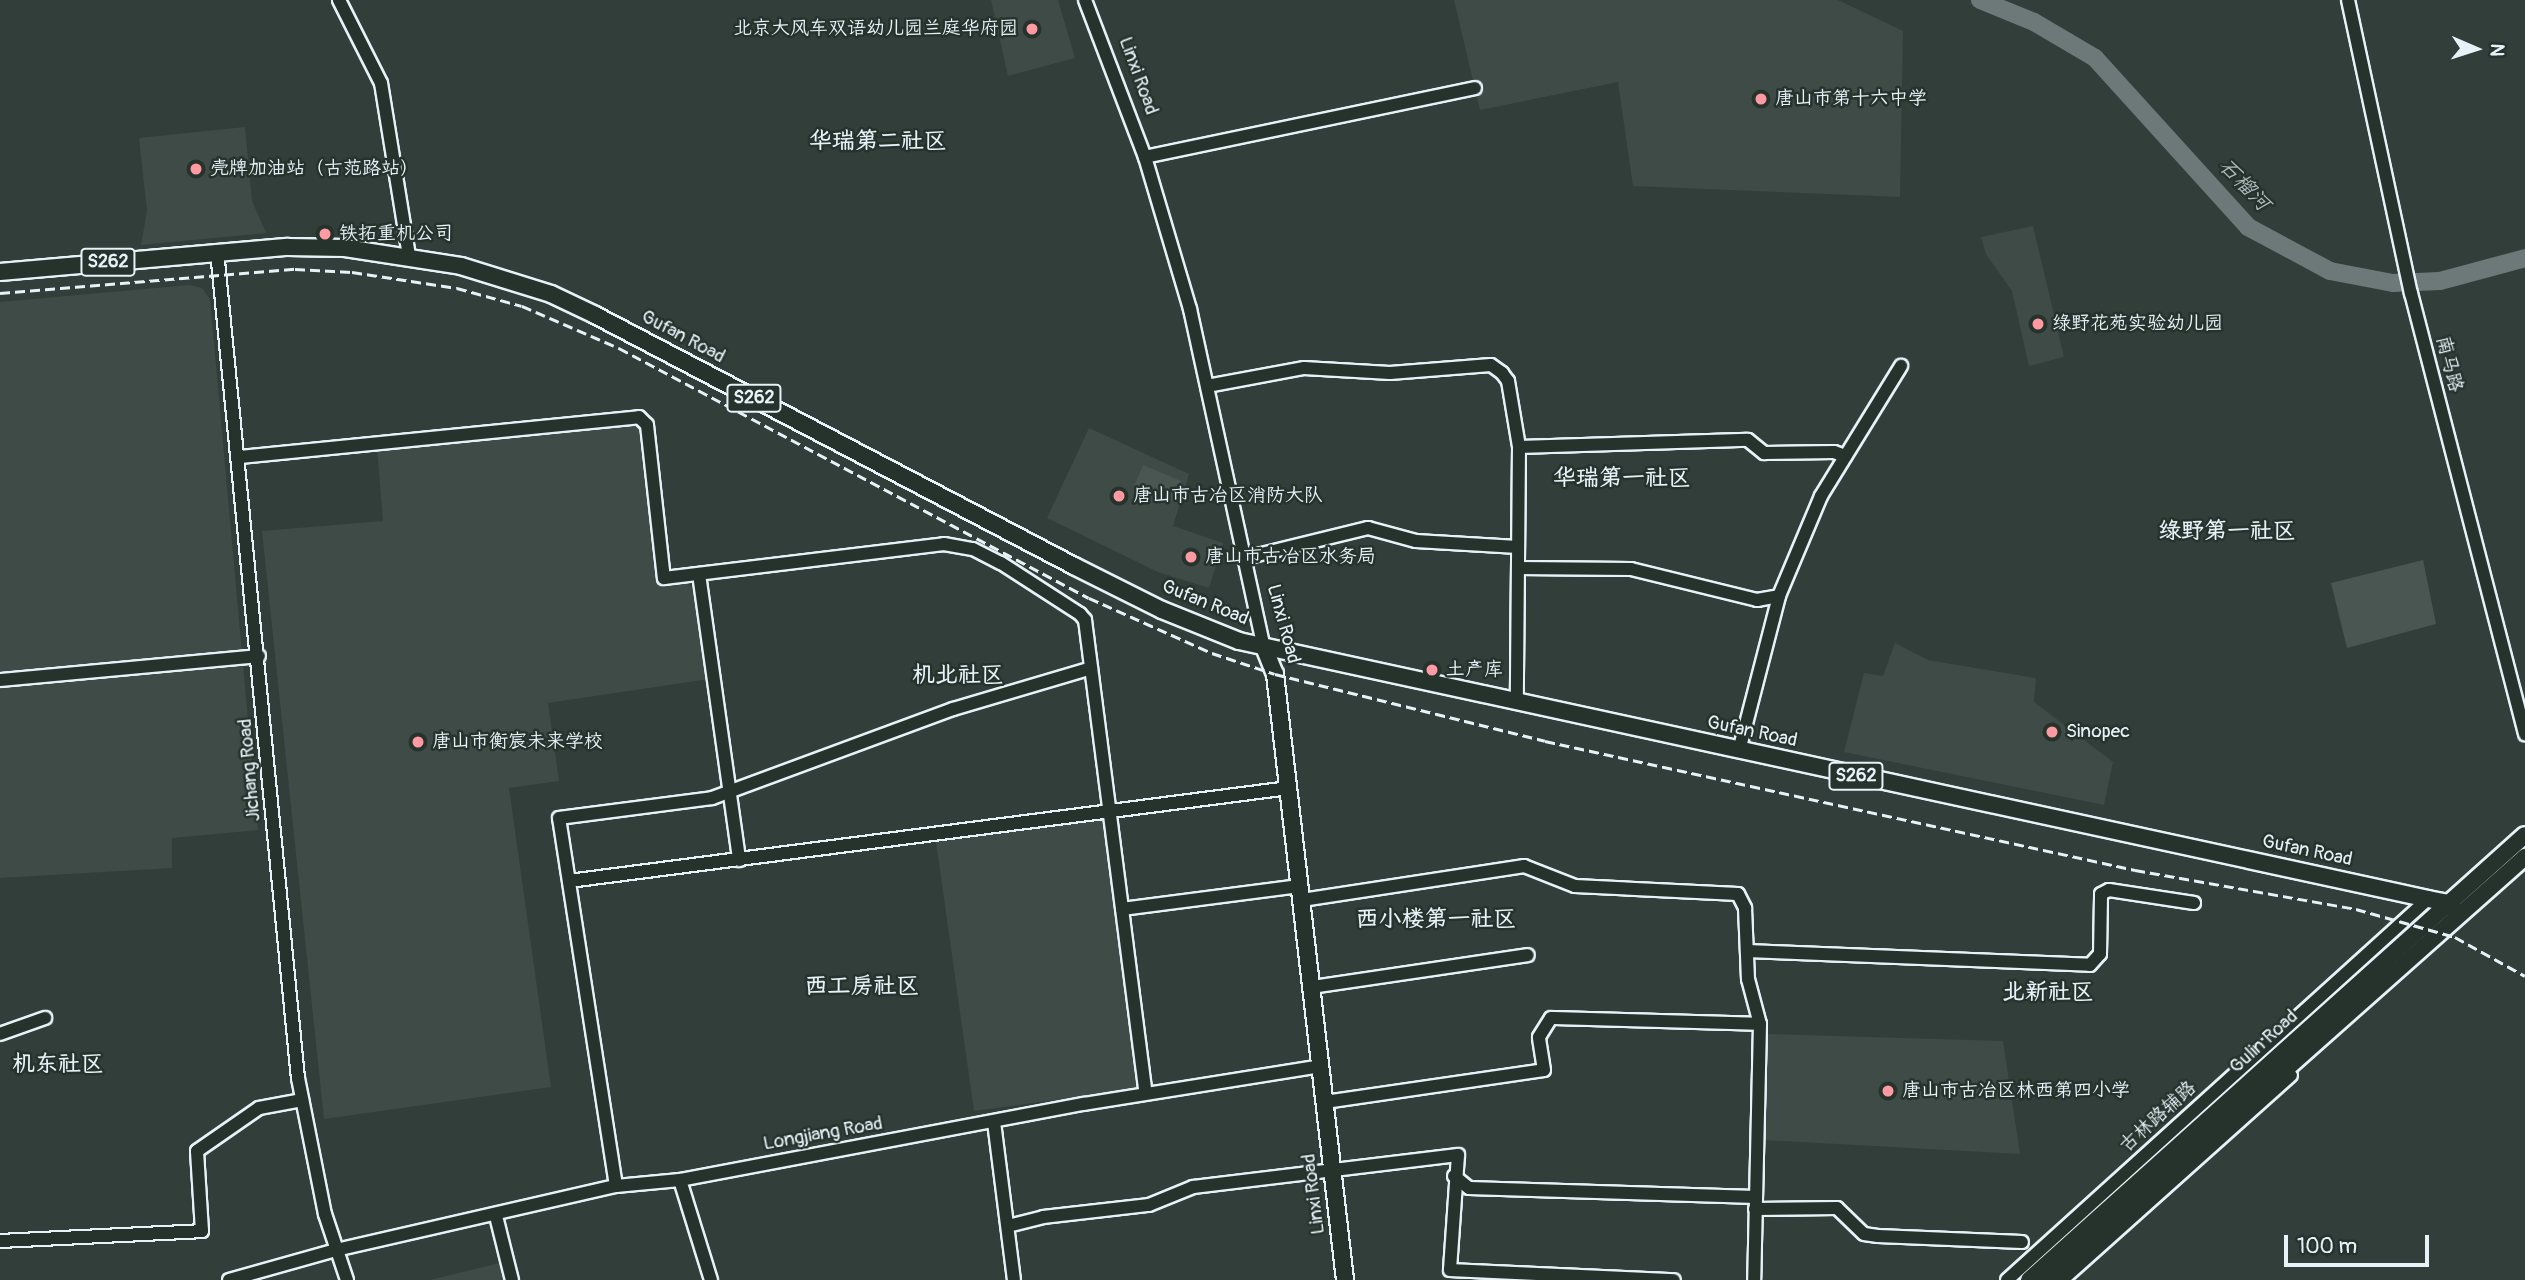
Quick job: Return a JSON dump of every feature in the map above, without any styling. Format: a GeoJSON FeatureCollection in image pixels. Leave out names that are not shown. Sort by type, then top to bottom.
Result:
{"type":"FeatureCollection","features":[{"type":"Feature","properties":{"kind":"main road","name":"Gufan Road"},"geometry":{"type":"LineString","coordinates":[[0,272],[217,251],[325,247],[409,256],[461,266],[551,294],[1151,605],[1264,647],[2428,898],[2454,909]]}},
{"type":"Feature","properties":{"kind":"main road","name":"Linxi Road"},"geometry":{"type":"LineString","coordinates":[[1264,647],[1275,674],[1345,1280]]}},
{"type":"Feature","properties":{"kind":"main road","name":"Gulin Road"},"geometry":{"type":"LineString","coordinates":[[2048,1280],[2454,909],[2525,835]]}},
{"type":"Feature","properties":{"kind":"main road","name":"Gulin Road"},"geometry":{"type":"LineString","coordinates":[[2029,1280],[2454,909],[2525,857]]}},
{"type":"Feature","properties":{"kind":"street"},"geometry":{"type":"LineString","coordinates":[[339,0],[381,83],[409,256]]}},
{"type":"Feature","properties":{"kind":"street","name":"Linxi Road"},"geometry":{"type":"LineString","coordinates":[[1085,0],[1145,157],[1190,309],[1264,647]]}},
{"type":"Feature","properties":{"kind":"street","name":"南马路"},"geometry":{"type":"LineString","coordinates":[[2348,0],[2411,293],[2525,735]]}},
{"type":"Feature","properties":{"kind":"street"},"geometry":{"type":"LineString","coordinates":[[1145,157],[1475,88]]}},
{"type":"Feature","properties":{"kind":"street","name":"Jichang Road"},"geometry":{"type":"LineString","coordinates":[[217,251],[240,457],[302,1100],[336,1250],[347,1280]]}},
{"type":"Feature","properties":{"kind":"street"},"geometry":{"type":"LineString","coordinates":[[1207,386],[1280,369],[1390,373],[1491,365],[1508,381],[1519,447],[1517,701]]}},
{"type":"Feature","properties":{"kind":"street"},"geometry":{"type":"LineString","coordinates":[[1739,751],[1771,618],[1778,608],[1779,596],[1821,496],[1901,366]]}},
{"type":"Feature","properties":{"kind":"street"},"geometry":{"type":"LineString","coordinates":[[240,457],[639,417],[647,425],[664,578],[958,545],[1001,563],[1080,614],[1091,668],[1146,1093]]}},
{"type":"Feature","properties":{"kind":"street"},"geometry":{"type":"LineString","coordinates":[[1519,447],[1748,440],[1764,453],[1834,452],[1845,456]]}},
{"type":"Feature","properties":{"kind":"street"},"geometry":{"type":"LineString","coordinates":[[1245,558],[1368,528],[1416,541],[1518,547]]}},
{"type":"Feature","properties":{"kind":"street"},"geometry":{"type":"LineString","coordinates":[[1518,568],[1631,569],[1757,600],[1779,596]]}},
{"type":"Feature","properties":{"kind":"street"},"geometry":{"type":"LineString","coordinates":[[699,574],[739,860]]}},
{"type":"Feature","properties":{"kind":"street"},"geometry":{"type":"LineString","coordinates":[[1757,600],[1771,618]]}},
{"type":"Feature","properties":{"kind":"street"},"geometry":{"type":"LineString","coordinates":[[0,680],[259,656]]}},
{"type":"Feature","properties":{"kind":"street"},"geometry":{"type":"LineString","coordinates":[[616,1186],[559,818],[712,798],[730,788],[953,709],[1091,668]]}},
{"type":"Feature","properties":{"kind":"street"},"geometry":{"type":"LineString","coordinates":[[569,881],[1289,788]]}},
{"type":"Feature","properties":{"kind":"street"},"geometry":{"type":"LineString","coordinates":[[1122,909],[1301,893],[1524,866],[1583,887],[1738,894],[1745,908],[1748,979],[1760,1024],[1754,1280]]}},
{"type":"Feature","properties":{"kind":"street"},"geometry":{"type":"LineString","coordinates":[[1747,951],[2090,965],[2100,954],[2101,894],[2109,890],[2194,903]]}},
{"type":"Feature","properties":{"kind":"street","name":"古林路辅路"},"geometry":{"type":"LineString","coordinates":[[2007,1280],[2428,898]]}},
{"type":"Feature","properties":{"kind":"street"},"geometry":{"type":"LineString","coordinates":[[2062,1280],[2451,932],[2454,909]]}},
{"type":"Feature","properties":{"kind":"street"},"geometry":{"type":"LineString","coordinates":[[1312,987],[1528,955]]}},
{"type":"Feature","properties":{"kind":"street"},"geometry":{"type":"LineString","coordinates":[[0,1034],[45,1018]]}},
{"type":"Feature","properties":{"kind":"street"},"geometry":{"type":"LineString","coordinates":[[1325,1102],[1544,1069],[1539,1037],[1551,1018],[1760,1024]]}},
{"type":"Feature","properties":{"kind":"street","name":"Longjiang Road"},"geometry":{"type":"LineString","coordinates":[[229,1280],[336,1250],[496,1216],[616,1186],[680,1180],[1146,1093],[1321,1066]]}},
{"type":"Feature","properties":{"kind":"street"},"geometry":{"type":"LineString","coordinates":[[0,1241],[202,1231],[197,1151],[259,1108],[302,1100]]}},
{"type":"Feature","properties":{"kind":"street"},"geometry":{"type":"LineString","coordinates":[[994,1122],[1014,1280]]}},
{"type":"Feature","properties":{"kind":"street"},"geometry":{"type":"LineString","coordinates":[[1008,1227],[1043,1217],[1149,1205],[1193,1187],[1458,1156],[1454,1176],[1450,1270],[1579,1278],[1674,1280]]}},
{"type":"Feature","properties":{"kind":"street"},"geometry":{"type":"LineString","coordinates":[[1454,1176],[1469,1188],[1836,1208],[1858,1230],[1871,1235],[2022,1242]]}},
{"type":"Feature","properties":{"kind":"street"},"geometry":{"type":"LineString","coordinates":[[680,1180],[711,1280]]}},
{"type":"Feature","properties":{"kind":"street"},"geometry":{"type":"LineString","coordinates":[[496,1216],[512,1280]]}},
{"type":"Feature","properties":{"kind":"shaded area","name":"北京大风车双语幼儿园兰庭华府园"},"geometry":{"type":"Polygon","coordinates":[[[991,0],[1058,0],[1075,58],[1008,76],[991,0]]]}},
{"type":"Feature","properties":{"kind":"shaded area","name":"唐山市第十六中学"},"geometry":{"type":"Polygon","coordinates":[[[1454,0],[1838,0],[1903,31],[1900,197],[1633,186],[1618,82],[1480,110],[1454,0]]]}},
{"type":"Feature","properties":{"kind":"shaded area","name":"壳牌加油站（古范路站）"},"geometry":{"type":"Polygon","coordinates":[[[245,127],[252,201],[266,233],[141,245],[147,211],[139,138],[245,127]]]}},
{"type":"Feature","properties":{"kind":"shaded area","name":"绿野花苑实验幼儿园"},"geometry":{"type":"Polygon","coordinates":[[[2033,226],[2064,357],[2029,366],[2012,291],[1986,254],[1981,237],[2033,226]]]}},
{"type":"Feature","properties":{"kind":"shaded area"},"geometry":{"type":"Polygon","coordinates":[[[189,285],[202,288],[210,299],[258,830],[172,838],[172,868],[0,878],[0,302],[189,285]]]}},
{"type":"Feature","properties":{"kind":"shaded area","name":"唐山市衡宸未来学校"},"geometry":{"type":"Polygon","coordinates":[[[638,422],[647,435],[659,585],[686,583],[697,591],[709,679],[548,703],[559,781],[509,788],[551,1087],[324,1119],[262,531],[383,521],[377,447],[638,422]]]}},
{"type":"Feature","properties":{"kind":"shaded area","name":"唐山市古冶区消防大队"},"geometry":{"type":"Polygon","coordinates":[[[1089,428],[1189,474],[1173,526],[1223,543],[1209,588],[1158,572],[1047,518],[1089,428]]]}},
{"type":"Feature","properties":{"kind":"shaded area"},"geometry":{"type":"Polygon","coordinates":[[[1143,465],[1181,481],[1171,503],[1134,486],[1143,465]]]}},
{"type":"Feature","properties":{"kind":"shaded area"},"geometry":{"type":"Polygon","coordinates":[[[2423,560],[2436,624],[2347,648],[2331,583],[2423,560]]]}},
{"type":"Feature","properties":{"kind":"shaded area"},"geometry":{"type":"Polygon","coordinates":[[[1895,643],[1928,660],[2036,678],[2034,702],[2113,762],[2104,805],[1844,752],[1864,673],[1883,676],[1895,643]]]}},
{"type":"Feature","properties":{"kind":"shaded area"},"geometry":{"type":"Polygon","coordinates":[[[1104,818],[1141,1088],[974,1111],[936,842],[1104,818]]]}},
{"type":"Feature","properties":{"kind":"shaded area","name":"唐山市古冶区林西第四小学"},"geometry":{"type":"Polygon","coordinates":[[[1767,1034],[2003,1041],[2020,1154],[1763,1140],[1767,1034]]]}},
{"type":"Feature","properties":{"kind":"shaded area"},"geometry":{"type":"Polygon","coordinates":[[[504,1262],[509,1280],[430,1280],[504,1262]]]}},
{"type":"Feature","properties":{"kind":"waterway","name":"石榴河"},"geometry":{"type":"LineString","coordinates":[[1980,0],[2034,22],[2095,58],[2248,227],[2330,271],[2393,283],[2440,281],[2525,258]]}},
{"type":"Feature","properties":{"kind":"railway"},"geometry":{"type":"LineString","coordinates":[[0,293],[295,269],[352,272],[457,288],[522,306],[619,348],[1089,598],[1212,653],[1275,674],[1545,741],[2135,870],[2356,909],[2455,937],[2525,976]]}},
{"type":"Feature","properties":{"kind":"place","name":"北京大风车双语幼儿园兰庭华府园"},"geometry":{"type":"Point","coordinates":[1032,29]}},
{"type":"Feature","properties":{"kind":"place","name":"唐山市第十六中学"},"geometry":{"type":"Point","coordinates":[1761,99]}},
{"type":"Feature","properties":{"kind":"place","name":"壳牌加油站（古范路站）"},"geometry":{"type":"Point","coordinates":[196,169]}},
{"type":"Feature","properties":{"kind":"place","name":"铁拓重机公司"},"geometry":{"type":"Point","coordinates":[325,234]}},
{"type":"Feature","properties":{"kind":"place","name":"绿野花苑实验幼儿园"},"geometry":{"type":"Point","coordinates":[2038,324]}},
{"type":"Feature","properties":{"kind":"place","name":"唐山市古冶区消防大队"},"geometry":{"type":"Point","coordinates":[1119,496]}},
{"type":"Feature","properties":{"kind":"place","name":"唐山市古冶区水务局"},"geometry":{"type":"Point","coordinates":[1191,557]}},
{"type":"Feature","properties":{"kind":"place","name":"土产库"},"geometry":{"type":"Point","coordinates":[1432,670]}},
{"type":"Feature","properties":{"kind":"place","name":"Sinopec"},"geometry":{"type":"Point","coordinates":[2052,732]}},
{"type":"Feature","properties":{"kind":"place","name":"唐山市衡宸未来学校"},"geometry":{"type":"Point","coordinates":[418,742]}},
{"type":"Feature","properties":{"kind":"place","name":"唐山市古冶区林西第四小学"},"geometry":{"type":"Point","coordinates":[1888,1091]}},
{"type":"Feature","properties":{"kind":"district","name":"华瑞第二社区"},"geometry":{"type":"Point","coordinates":[878,141]}},
{"type":"Feature","properties":{"kind":"district","name":"华瑞第一社区"},"geometry":{"type":"Point","coordinates":[1622,478]}},
{"type":"Feature","properties":{"kind":"district","name":"绿野第一社区"},"geometry":{"type":"Point","coordinates":[2227,531]}},
{"type":"Feature","properties":{"kind":"district","name":"机北社区"},"geometry":{"type":"Point","coordinates":[958,675]}},
{"type":"Feature","properties":{"kind":"district","name":"西小楼第一社区"},"geometry":{"type":"Point","coordinates":[1436,919]}},
{"type":"Feature","properties":{"kind":"district","name":"西工房社区"},"geometry":{"type":"Point","coordinates":[862,986]}},
{"type":"Feature","properties":{"kind":"district","name":"北新社区"},"geometry":{"type":"Point","coordinates":[2048,992]}},
{"type":"Feature","properties":{"kind":"district","name":"机东社区"},"geometry":{"type":"Point","coordinates":[58,1064]}}]}
